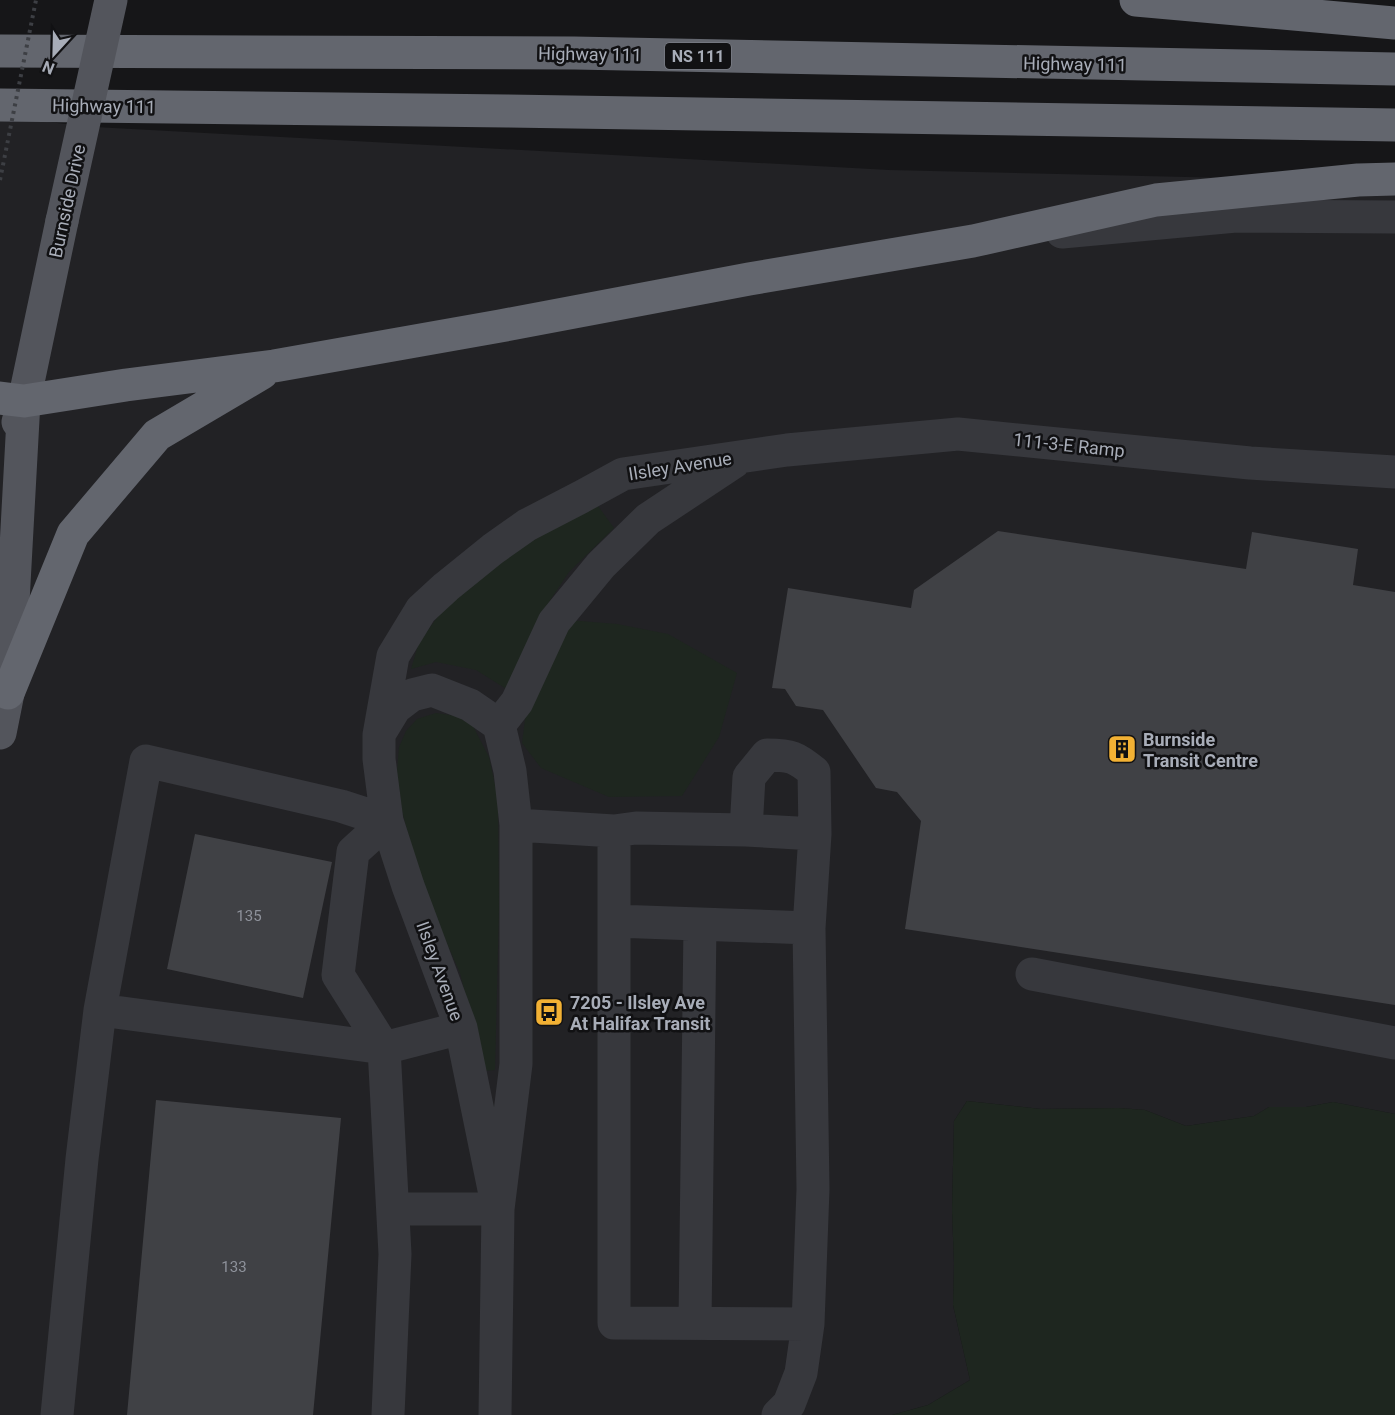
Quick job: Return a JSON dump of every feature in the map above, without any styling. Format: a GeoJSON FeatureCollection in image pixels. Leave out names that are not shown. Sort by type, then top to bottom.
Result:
{"type":"FeatureCollection","features":[{"type":"Feature","properties":{"kind":"highway"},"geometry":{"type":"LineString","coordinates":[[1136,0],[1395,23]]}},
{"type":"Feature","properties":{"kind":"highway","name":"Highway 111"},"geometry":{"type":"LineString","coordinates":[[0,51],[574,53],[1395,69]]}},
{"type":"Feature","properties":{"kind":"highway","name":"Highway 111"},"geometry":{"type":"LineString","coordinates":[[0,105],[1395,125]]}},
{"type":"Feature","properties":{"kind":"highway"},"geometry":{"type":"LineString","coordinates":[[12,400],[274,366],[749,279],[973,241],[1156,200],[1358,180],[1395,179]]}},
{"type":"Feature","properties":{"kind":"highway"},"geometry":{"type":"LineString","coordinates":[[8,693],[73,534],[156,435],[274,366]]}},
{"type":"Feature","properties":{"kind":"main road","name":"Burnside Drive"},"geometry":{"type":"LineString","coordinates":[[0,478],[12,400],[62,221],[111,0]]}},
{"type":"Feature","properties":{"kind":"main road","name":"Burnside Drive"},"geometry":{"type":"LineString","coordinates":[[0,733],[8,693],[12,400]]}},
{"type":"Feature","properties":{"kind":"street"},"geometry":{"type":"LineString","coordinates":[[973,241],[1236,216],[1395,217]]}},
{"type":"Feature","properties":{"kind":"street","name":"111-3-E Ramp"},"geometry":{"type":"LineString","coordinates":[[743,456],[958,434],[1250,463],[1395,471]]}},
{"type":"Feature","properties":{"kind":"street","name":"Ilsley Avenue"},"geometry":{"type":"LineString","coordinates":[[495,1415],[498,1209],[516,1064],[516,825],[510,771],[499,725],[517,702],[554,622],[601,565],[648,519],[743,456]]}},
{"type":"Feature","properties":{"kind":"street","name":"Ilsley Avenue"},"geometry":{"type":"LineString","coordinates":[[498,1209],[461,1028],[408,886],[387,821],[379,759],[379,735],[393,656],[421,610],[493,549],[527,525],[623,474],[743,456]]}},
{"type":"Feature","properties":{"kind":"street"},"geometry":{"type":"LineString","coordinates":[[379,735],[396,708],[412,695],[432,690],[470,705],[499,725]]}},
{"type":"Feature","properties":{"kind":"street"},"geometry":{"type":"LineString","coordinates":[[746,830],[749,777],[767,754],[800,759],[814,772],[814,834],[809,928],[813,1189],[808,1324],[801,1373],[789,1404],[778,1415]]}},
{"type":"Feature","properties":{"kind":"street"},"geometry":{"type":"LineString","coordinates":[[57,1415],[82,1159],[100,1010],[146,761],[341,806],[387,821],[353,852],[338,975],[384,1048],[395,1254],[388,1415]]}},
{"type":"Feature","properties":{"kind":"street"},"geometry":{"type":"LineString","coordinates":[[516,825],[614,831],[636,828],[814,834]]}},
{"type":"Feature","properties":{"kind":"street"},"geometry":{"type":"LineString","coordinates":[[614,831],[614,1323],[808,1324]]}},
{"type":"Feature","properties":{"kind":"street"},"geometry":{"type":"LineString","coordinates":[[615,921],[809,928]]}},
{"type":"Feature","properties":{"kind":"street"},"geometry":{"type":"LineString","coordinates":[[695,1323],[700,924]]}},
{"type":"Feature","properties":{"kind":"street"},"geometry":{"type":"LineString","coordinates":[[1032,974],[1395,1043]]}},
{"type":"Feature","properties":{"kind":"street"},"geometry":{"type":"LineString","coordinates":[[100,1010],[384,1048],[461,1028]]}},
{"type":"Feature","properties":{"kind":"street"},"geometry":{"type":"LineString","coordinates":[[393,1209],[498,1209]]}},
{"type":"Feature","properties":{"kind":"path"},"geometry":{"type":"LineString","coordinates":[[0,180],[36,0]]}},
{"type":"Feature","properties":{"kind":"shaded area"},"geometry":{"type":"Polygon","coordinates":[[[0,117],[95,127],[889,170],[1395,182],[1395,1114],[1333,1102],[1306,1107],[1269,1107],[1254,1116],[1186,1126],[1145,1110],[1041,1109],[967,1101],[954,1121],[953,1305],[970,1380],[928,1405],[892,1415],[0,1415],[0,117]]]}},
{"type":"Feature","properties":{"kind":"shaded area"},"geometry":{"type":"Polygon","coordinates":[[[598,506],[614,528],[569,572],[545,608],[508,690],[476,670],[436,662],[411,669],[419,642],[448,603],[513,553],[578,513],[598,506]]]}},
{"type":"Feature","properties":{"kind":"shaded area"},"geometry":{"type":"Polygon","coordinates":[[[568,620],[617,624],[668,634],[737,673],[719,737],[682,796],[609,797],[541,768],[522,743],[531,673],[568,620]]]}},
{"type":"Feature","properties":{"kind":"shaded area"},"geometry":{"type":"Polygon","coordinates":[[[436,713],[457,716],[473,726],[489,757],[498,798],[499,909],[495,1070],[485,1071],[460,973],[423,889],[402,811],[397,772],[399,747],[406,731],[417,719],[436,713]]]}},
{"type":"Feature","properties":{"kind":"shaded area"},"geometry":{"type":"Polygon","coordinates":[[[967,1101],[1041,1109],[1145,1110],[1186,1126],[1254,1116],[1269,1107],[1306,1107],[1333,1102],[1395,1114],[1395,1415],[892,1415],[928,1405],[970,1380],[953,1305],[954,1121],[967,1101]]]}},
{"type":"Feature","properties":{"kind":"building","name":"Burnside Transit Centre"},"geometry":{"type":"Polygon","coordinates":[[[998,531],[1246,569],[1252,532],[1358,549],[1353,585],[1395,592],[1395,1005],[905,929],[921,821],[897,792],[876,788],[823,710],[796,706],[785,689],[772,688],[788,588],[911,608],[914,590],[998,531]]]}},
{"type":"Feature","properties":{"kind":"building"},"geometry":{"type":"Polygon","coordinates":[[[195,834],[332,862],[303,998],[167,969],[195,834]]]}},
{"type":"Feature","properties":{"kind":"building"},"geometry":{"type":"Polygon","coordinates":[[[156,1100],[341,1118],[313,1415],[127,1415],[156,1100]]]}},
{"type":"Feature","properties":{"kind":"place","name":"Burnside Transit Centre"},"geometry":{"type":"Point","coordinates":[1122,749]}},
{"type":"Feature","properties":{"kind":"place","name":"7205 - Ilsley Ave At Halifax Transit"},"geometry":{"type":"Point","coordinates":[549,1012]}}]}
